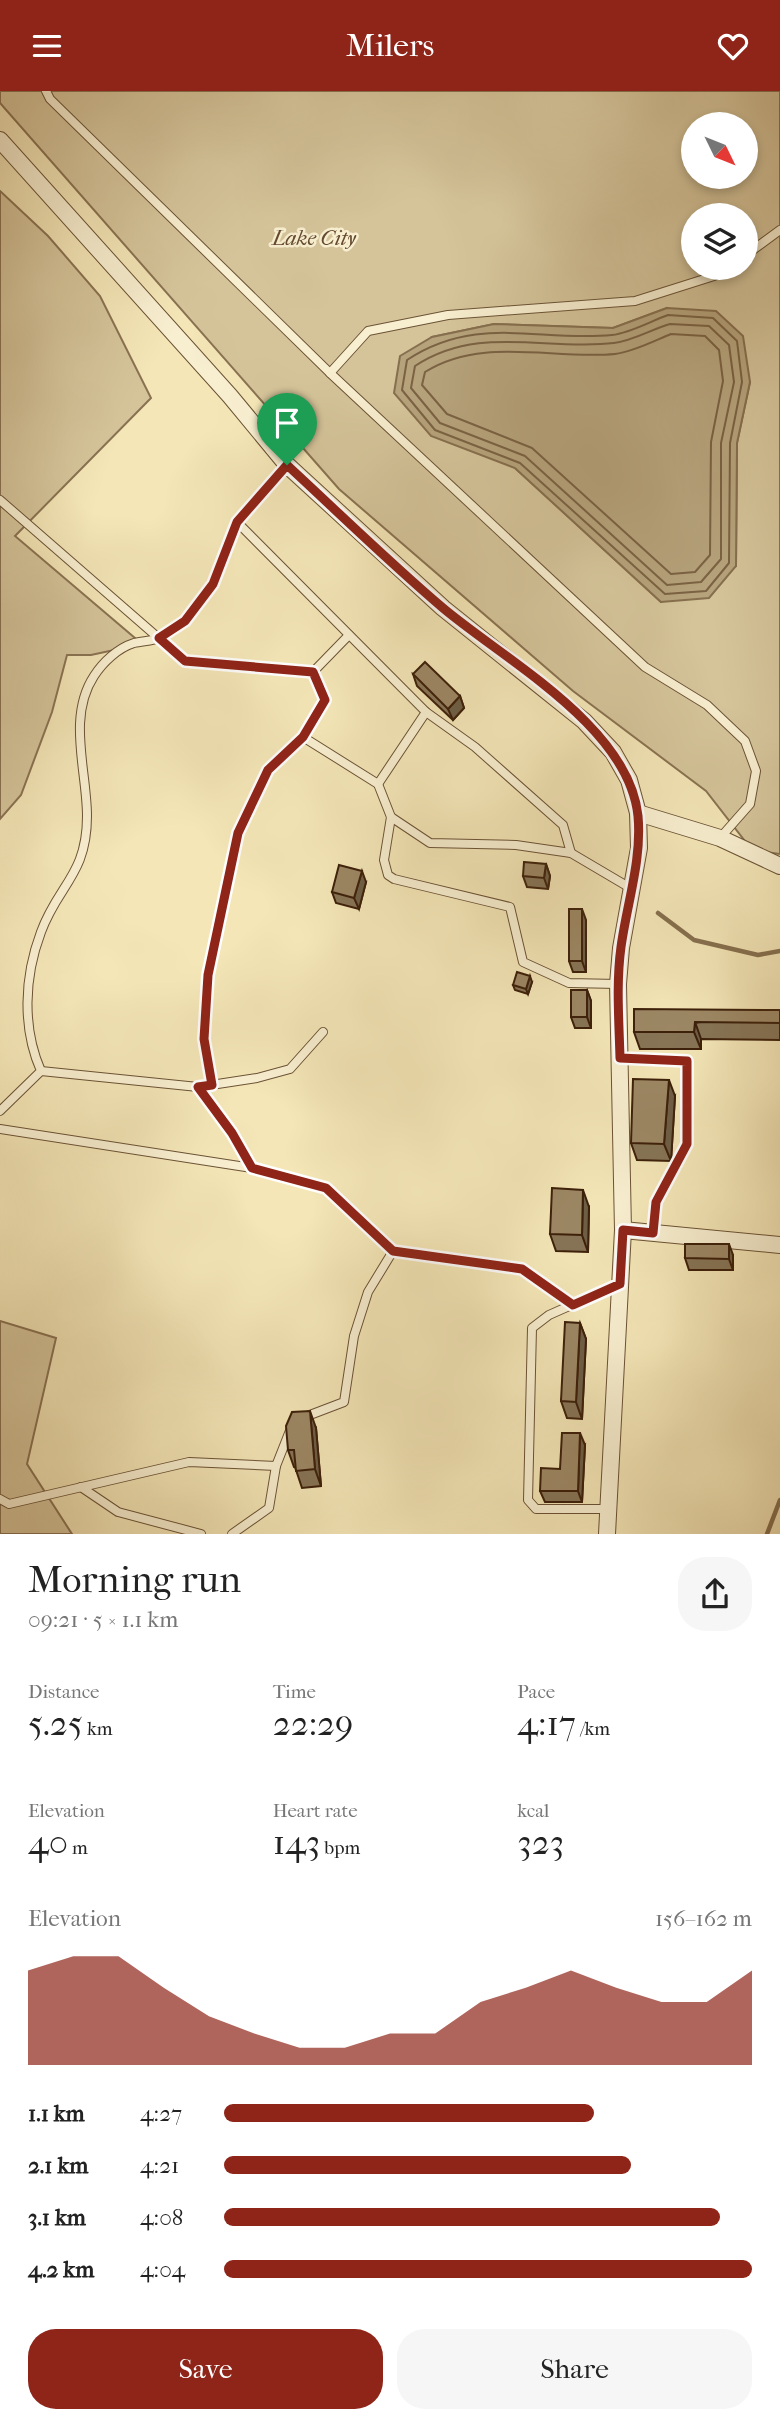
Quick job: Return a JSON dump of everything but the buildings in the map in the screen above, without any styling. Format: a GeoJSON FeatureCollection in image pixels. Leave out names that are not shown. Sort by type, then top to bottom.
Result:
{"type":"FeatureCollection","features":[{"type":"Feature","properties":{"kind":"street"},"geometry":{"type":"LineString","coordinates":[[0,140],[230,396],[287,465],[443,608],[584,721],[612,752],[629,780],[638,813],[639,848],[618,984],[623,1230],[607,1534]]}},
{"type":"Feature","properties":{"kind":"street"},"geometry":{"type":"LineString","coordinates":[[638,813],[720,838],[780,866]]}},
{"type":"Feature","properties":{"kind":"street"},"geometry":{"type":"LineString","coordinates":[[623,1230],[780,1245]]}},
{"type":"Feature","properties":{"kind":"lane"},"geometry":{"type":"LineString","coordinates":[[46,91],[50,99],[330,373],[645,667],[707,705],[745,741],[756,771],[750,804],[720,838]]}},
{"type":"Feature","properties":{"kind":"lane"},"geometry":{"type":"LineString","coordinates":[[758,246],[780,230]]}},
{"type":"Feature","properties":{"kind":"lane"},"geometry":{"type":"LineString","coordinates":[[330,373],[368,331],[448,315],[635,301],[701,280]]}},
{"type":"Feature","properties":{"kind":"lane"},"geometry":{"type":"LineString","coordinates":[[41,1071],[30,1045],[27,990],[41,931],[79,868],[85,842],[87,815],[80,710],[93,677],[111,656],[131,644],[159,638],[185,621],[213,584],[237,522],[287,465]]}},
{"type":"Feature","properties":{"kind":"lane"},"geometry":{"type":"LineString","coordinates":[[0,501],[185,661],[313,672]]}},
{"type":"Feature","properties":{"kind":"lane"},"geometry":{"type":"LineString","coordinates":[[237,522],[426,712],[475,747],[563,825],[571,853]]}},
{"type":"Feature","properties":{"kind":"lane"},"geometry":{"type":"LineString","coordinates":[[313,672],[349,635]]}},
{"type":"Feature","properties":{"kind":"lane"},"geometry":{"type":"LineString","coordinates":[[212,1085],[204,1039],[208,975],[238,833],[268,770],[303,737],[325,700],[313,672]]}},
{"type":"Feature","properties":{"kind":"lane"},"geometry":{"type":"LineString","coordinates":[[378,784],[426,712]]}},
{"type":"Feature","properties":{"kind":"lane"},"geometry":{"type":"LineString","coordinates":[[303,737],[378,784],[391,817],[384,860],[388,875],[394,880],[510,907],[523,962],[569,983],[618,984]]}},
{"type":"Feature","properties":{"kind":"lane"},"geometry":{"type":"LineString","coordinates":[[391,817],[430,843],[516,845],[571,853],[632,889]]}},
{"type":"Feature","properties":{"kind":"lane"},"geometry":{"type":"LineString","coordinates":[[41,1071],[198,1087],[257,1078],[290,1069],[323,1032]]}},
{"type":"Feature","properties":{"kind":"lane"},"geometry":{"type":"LineString","coordinates":[[620,1058],[687,1061],[687,1144],[656,1202],[653,1233]]}},
{"type":"Feature","properties":{"kind":"lane"},"geometry":{"type":"LineString","coordinates":[[0,1111],[41,1071]]}},
{"type":"Feature","properties":{"kind":"lane"},"geometry":{"type":"LineString","coordinates":[[0,1129],[252,1168],[326,1188],[393,1251],[522,1269],[573,1305]]}},
{"type":"Feature","properties":{"kind":"lane"},"geometry":{"type":"LineString","coordinates":[[232,1534],[269,1508],[276,1466],[294,1421],[344,1402],[354,1336],[368,1292],[393,1251]]}},
{"type":"Feature","properties":{"kind":"lane"},"geometry":{"type":"LineString","coordinates":[[609,1509],[536,1509],[528,1500],[533,1328],[549,1315],[620,1284]]}},
{"type":"Feature","properties":{"kind":"lane"},"geometry":{"type":"LineString","coordinates":[[0,1499],[9,1504],[189,1462],[276,1466]]}},
{"type":"Feature","properties":{"kind":"lane"},"geometry":{"type":"LineString","coordinates":[[80,1487],[118,1511],[201,1534]]}},
{"type":"Feature","properties":{"kind":"path"},"geometry":{"type":"LineString","coordinates":[[198,1087],[232,1133],[252,1168]]}},
{"type":"Feature","properties":{"kind":"green space","name":"Lake City"},"geometry":{"type":"Polygon","coordinates":[[[0,91],[780,91],[780,854],[752,850],[706,791],[573,691],[339,489],[0,103],[0,91]],[[667,308],[613,328],[494,324],[432,337],[515,468],[661,602],[736,566],[737,443],[750,382],[667,308]]]}},
{"type":"Feature","properties":{"kind":"green space"},"geometry":{"type":"Polygon","coordinates":[[[0,191],[48,236],[100,296],[151,398],[15,536],[142,644],[91,655],[67,655],[52,712],[21,795],[0,819],[0,191]]]}},
{"type":"Feature","properties":{"kind":"green space"},"geometry":{"type":"Polygon","coordinates":[[[0,1321],[56,1338],[27,1464],[72,1534],[0,1534],[0,1321]]]}},
{"type":"Feature","properties":{"kind":"water"},"geometry":{"type":"Polygon","coordinates":[[[667,308],[716,311],[743,336],[750,382],[737,443],[736,566],[709,598],[661,602],[515,468],[431,436],[394,393],[400,356],[432,337],[494,324],[613,328],[667,308]]]}},
{"type":"Feature","properties":{"kind":"waterway"},"geometry":{"type":"LineString","coordinates":[[658,913],[694,940],[758,955],[780,951]]}},
{"type":"Feature","properties":{"kind":"waterway"},"geometry":{"type":"LineString","coordinates":[[767,1534],[780,1500]]}},
{"type":"Feature","properties":{"kind":"route"},"geometry":{"type":"LineString","coordinates":[[287,465],[443,608],[550,691],[584,721],[612,752],[629,780],[638,813],[639,848],[621,948],[618,984],[620,1058],[687,1061],[687,1144],[670,1171],[656,1202],[653,1233],[623,1230],[620,1284],[573,1305],[522,1269],[393,1251],[326,1188],[252,1168],[232,1133],[198,1087],[212,1085],[204,1039],[208,975],[238,833],[268,770],[303,737],[325,700],[313,672],[185,661],[159,638],[185,621],[213,584],[237,522],[287,465]]}}]}
